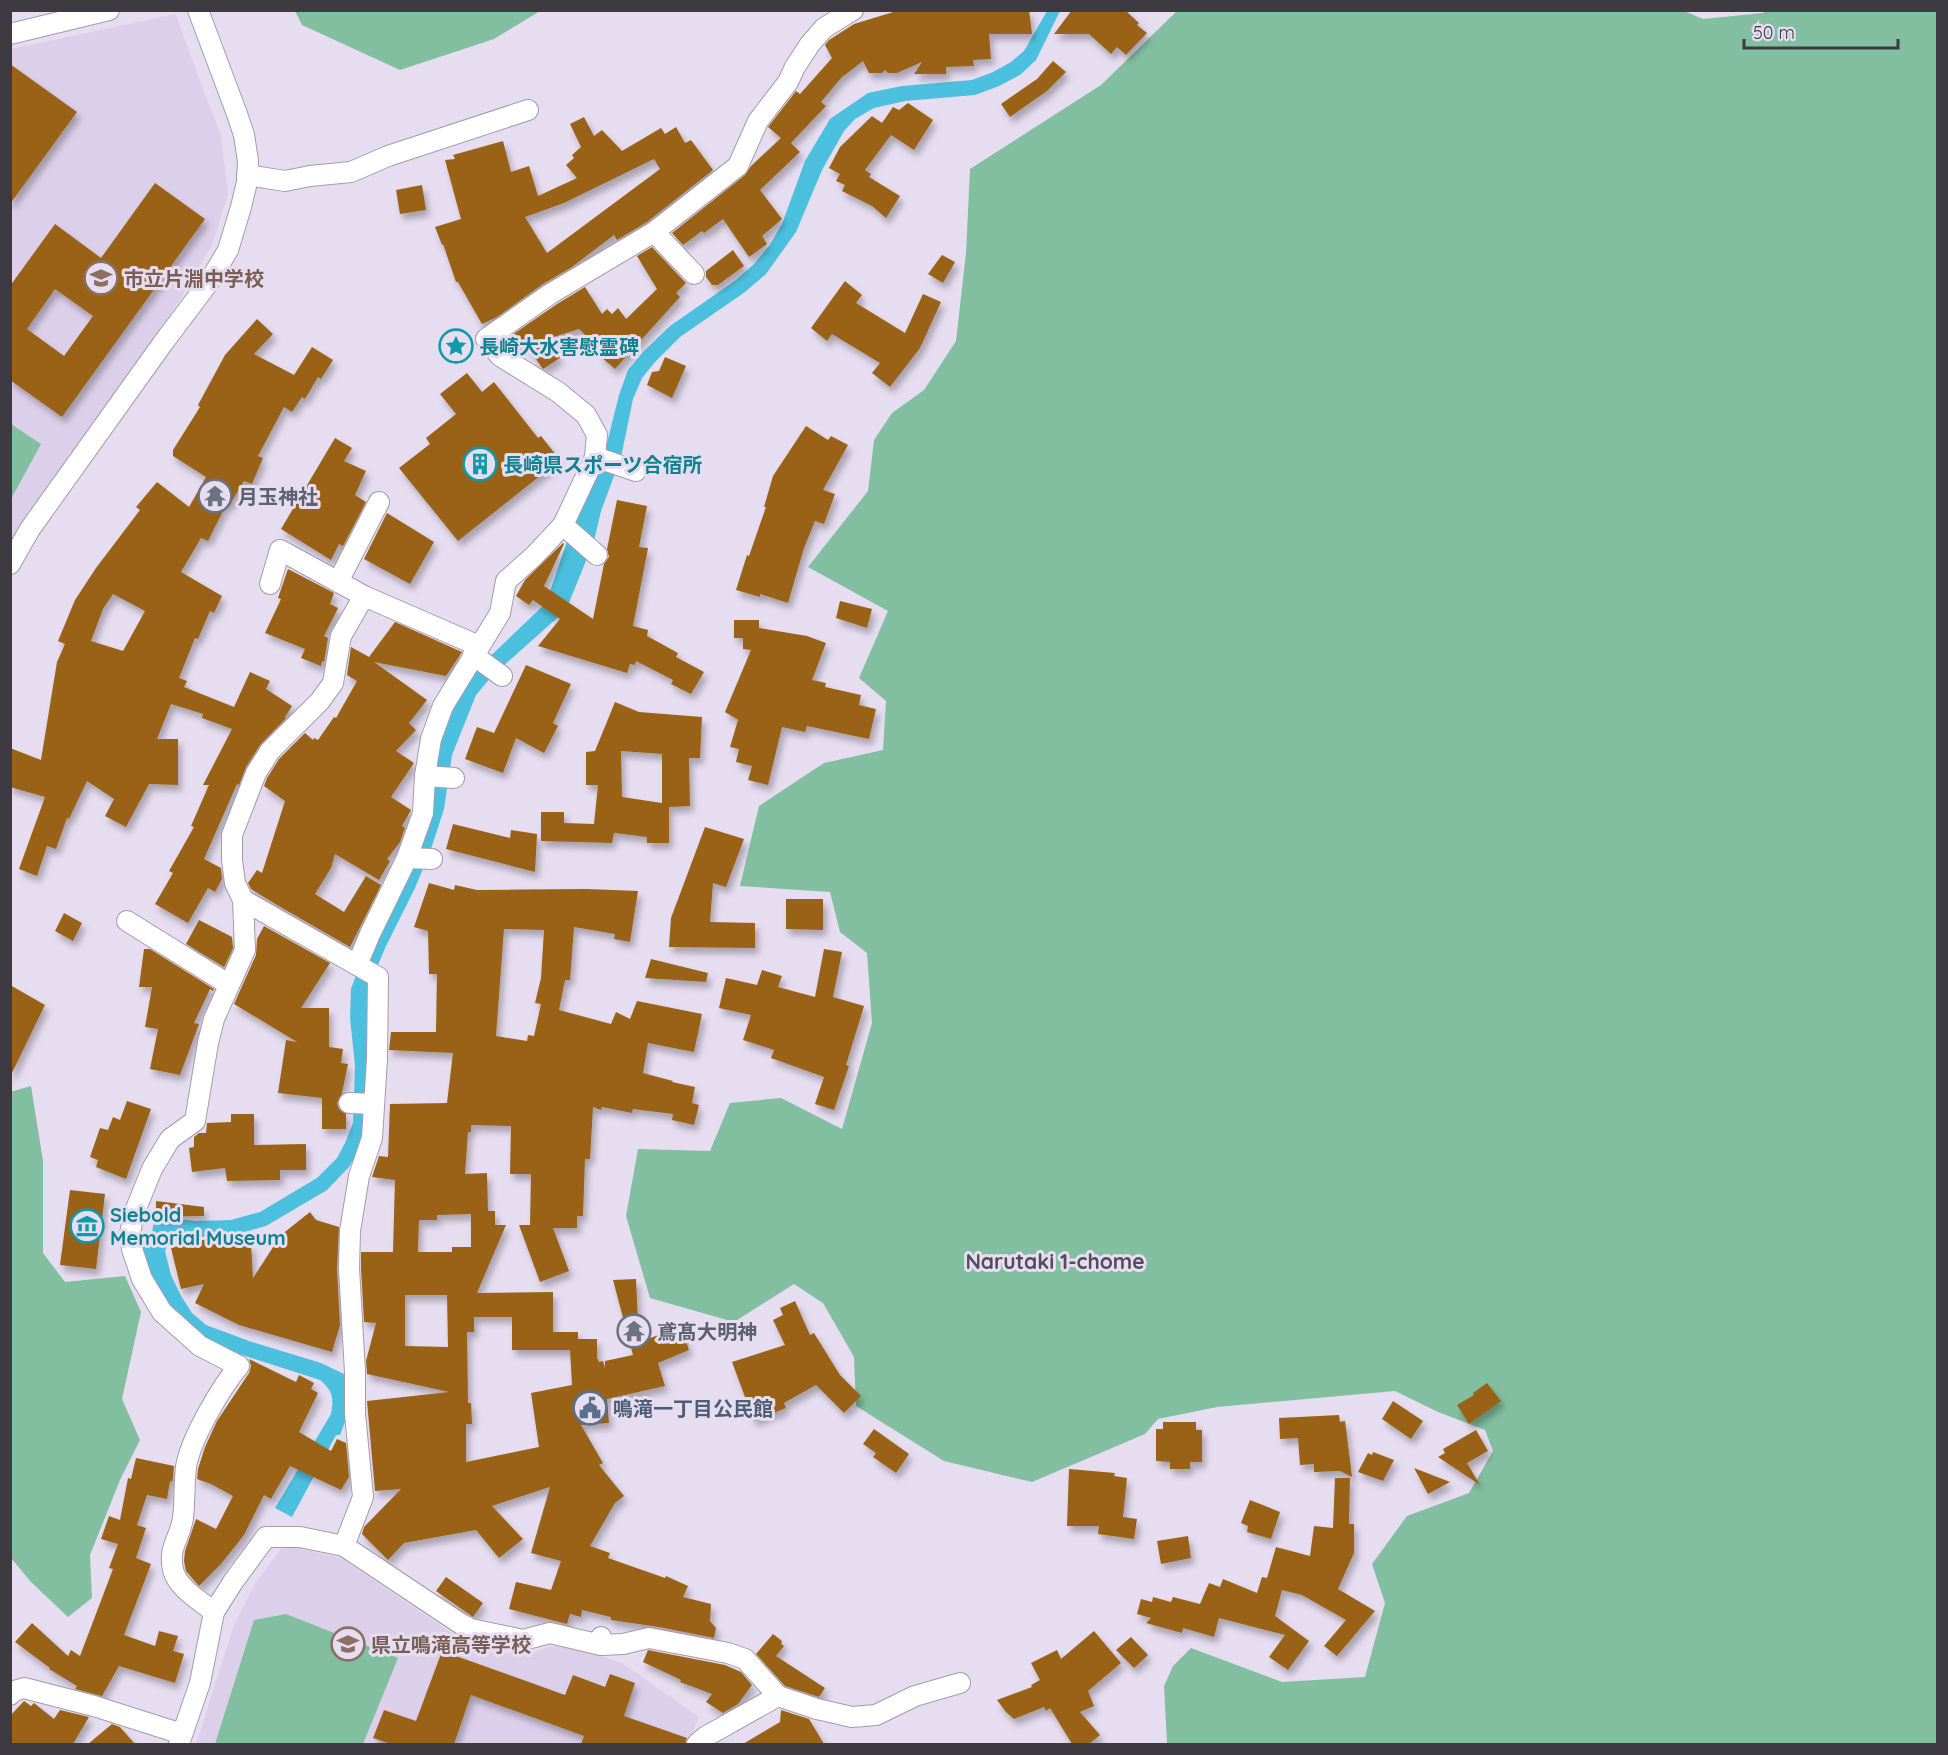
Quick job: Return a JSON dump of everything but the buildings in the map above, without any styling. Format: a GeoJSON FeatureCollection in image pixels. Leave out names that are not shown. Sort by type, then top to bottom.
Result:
{"type":"FeatureCollection","features":[{"type":"Feature","properties":{"kind":"street"},"geometry":{"type":"LineString","coordinates":[[10,34],[109,10]]}},
{"type":"Feature","properties":{"kind":"street"},"geometry":{"type":"LineString","coordinates":[[10,564],[44,510],[209,282],[228,250],[241,207],[248,161],[244,135],[198,10]]}},
{"type":"Feature","properties":{"kind":"street"},"geometry":{"type":"LineString","coordinates":[[357,965],[406,858],[423,813],[425,776],[431,739],[443,706],[479,655],[500,613],[506,581],[563,525],[595,457],[597,435],[586,415],[558,392],[500,356],[486,339],[550,294],[654,232],[738,166],[758,121],[788,82],[810,44],[824,28],[853,10]]}},
{"type":"Feature","properties":{"kind":"street"},"geometry":{"type":"LineString","coordinates":[[247,175],[285,181],[351,172],[388,156],[528,110]]}},
{"type":"Feature","properties":{"kind":"street"},"geometry":{"type":"LineString","coordinates":[[654,232],[694,274]]}},
{"type":"Feature","properties":{"kind":"street"},"geometry":{"type":"LineString","coordinates":[[595,457],[636,471]]}},
{"type":"Feature","properties":{"kind":"street"},"geometry":{"type":"LineString","coordinates":[[338,582],[379,502]]}},
{"type":"Feature","properties":{"kind":"street"},"geometry":{"type":"LineString","coordinates":[[563,525],[597,555]]}},
{"type":"Feature","properties":{"kind":"street"},"geometry":{"type":"LineString","coordinates":[[270,584],[279,550],[479,655],[501,676]]}},
{"type":"Feature","properties":{"kind":"street"},"geometry":{"type":"LineString","coordinates":[[214,1612],[183,1587],[174,1573],[171,1552],[183,1520],[186,1467],[189,1455],[229,1378],[239,1366],[200,1346],[162,1312],[134,1261],[130,1235],[133,1216],[152,1169],[170,1139],[195,1121],[214,1019],[245,950],[243,900],[235,883],[232,835],[256,773],[270,751],[320,701],[333,683],[341,636],[364,596]]}},
{"type":"Feature","properties":{"kind":"street"},"geometry":{"type":"LineString","coordinates":[[425,776],[454,777]]}},
{"type":"Feature","properties":{"kind":"street"},"geometry":{"type":"LineString","coordinates":[[406,858],[432,859]]}},
{"type":"Feature","properties":{"kind":"street"},"geometry":{"type":"LineString","coordinates":[[243,900],[378,977],[377,1059],[372,1138],[360,1176],[350,1231],[348,1268],[355,1372],[355,1414],[363,1497],[344,1546]]}},
{"type":"Feature","properties":{"kind":"street"},"geometry":{"type":"LineString","coordinates":[[127,921],[228,984]]}},
{"type":"Feature","properties":{"kind":"street"},"geometry":{"type":"LineString","coordinates":[[349,1103],[374,1104]]}},
{"type":"Feature","properties":{"kind":"street"},"geometry":{"type":"LineString","coordinates":[[10,1695],[24,1688],[94,1706],[180,1739],[200,1683],[214,1612],[266,1537],[300,1537],[344,1546],[460,1624],[471,1629],[523,1640],[550,1633],[623,1644],[649,1638],[728,1653],[745,1659],[778,1696],[817,1709],[852,1717],[876,1715],[915,1696],[960,1683]]}},
{"type":"Feature","properties":{"kind":"street"},"geometry":{"type":"LineString","coordinates":[[697,1744],[705,1737],[778,1696]]}},
{"type":"Feature","properties":{"kind":"shaded area","name":"市立片淵中学校"},"geometry":{"type":"Polygon","coordinates":[[[176,14],[221,135],[228,194],[213,243],[172,312],[11,542],[11,49],[176,14]]]}},
{"type":"Feature","properties":{"kind":"shaded area","name":"県立鳴滝高等学校"},"geometry":{"type":"Polygon","coordinates":[[[284,1545],[341,1558],[465,1642],[493,1653],[529,1654],[552,1646],[582,1649],[622,1663],[699,1717],[688,1744],[196,1744],[234,1625],[256,1582],[284,1545]]]}},
{"type":"Feature","properties":{"kind":"green space"},"geometry":{"type":"Polygon","coordinates":[[[1682,10],[1703,19],[1763,13],[1767,10],[1937,11],[1937,1744],[1167,1744],[1164,1686],[1173,1666],[1191,1648],[1282,1682],[1365,1677],[1385,1603],[1372,1564],[1407,1516],[1469,1493],[1493,1451],[1485,1430],[1438,1412],[1395,1391],[1217,1407],[1158,1419],[1145,1434],[1032,1482],[944,1461],[856,1406],[854,1357],[823,1303],[794,1284],[734,1322],[650,1298],[626,1216],[638,1149],[710,1151],[730,1103],[781,1098],[842,1129],[872,1023],[867,953],[840,932],[830,892],[740,886],[759,806],[824,763],[883,750],[886,701],[859,678],[888,611],[808,567],[868,491],[874,440],[892,413],[924,390],[956,341],[966,253],[970,169],[1101,85],[1177,11],[1682,10]]]}},
{"type":"Feature","properties":{"kind":"green space"},"geometry":{"type":"Polygon","coordinates":[[[295,11],[540,11],[494,39],[400,70],[302,25],[295,11]]]}},
{"type":"Feature","properties":{"kind":"green space"},"geometry":{"type":"Polygon","coordinates":[[[11,424],[41,444],[11,499],[11,424]]]}},
{"type":"Feature","properties":{"kind":"green space"},"geometry":{"type":"Polygon","coordinates":[[[31,1086],[43,1161],[43,1253],[65,1282],[125,1276],[141,1312],[122,1399],[140,1440],[120,1480],[90,1555],[92,1598],[68,1617],[31,1582],[11,1558],[10,1092],[31,1086]]]}},
{"type":"Feature","properties":{"kind":"green space"},"geometry":{"type":"Polygon","coordinates":[[[286,1614],[398,1658],[363,1744],[215,1744],[254,1620],[286,1614]]]}},
{"type":"Feature","properties":{"kind":"water"},"geometry":{"type":"Polygon","coordinates":[[[1047,11],[1060,11],[1036,60],[1020,75],[975,95],[905,101],[874,108],[855,119],[844,131],[822,170],[796,232],[766,274],[745,292],[680,337],[642,378],[633,399],[621,457],[601,511],[594,541],[566,610],[491,677],[476,695],[452,755],[444,809],[430,852],[367,991],[369,1013],[368,1126],[359,1150],[349,1167],[327,1190],[266,1226],[233,1235],[183,1238],[170,1242],[167,1246],[165,1251],[171,1275],[181,1296],[192,1313],[206,1325],[321,1363],[344,1374],[346,1419],[340,1435],[336,1435],[292,1517],[275,1508],[331,1414],[330,1391],[320,1380],[242,1355],[194,1336],[151,1283],[135,1233],[152,1233],[154,1221],[168,1218],[196,1221],[231,1220],[260,1212],[317,1178],[337,1158],[353,1123],[355,1066],[350,1018],[351,989],[452,710],[463,687],[479,667],[546,603],[573,524],[605,451],[619,395],[628,370],[670,326],[736,280],[769,246],[782,224],[805,161],[830,119],[868,93],[902,86],[972,80],[993,72],[1011,62],[1024,51],[1047,11]]]}},
{"type":"Feature","properties":{"kind":"place","name":"市立片淵中学校"},"geometry":{"type":"Point","coordinates":[101,278]}},
{"type":"Feature","properties":{"kind":"place","name":"長崎大水害慰霊碑"},"geometry":{"type":"Point","coordinates":[456,346]}},
{"type":"Feature","properties":{"kind":"place","name":"長崎県スポーツ合宿所"},"geometry":{"type":"Point","coordinates":[480,464]}},
{"type":"Feature","properties":{"kind":"place","name":"月玉神社"},"geometry":{"type":"Point","coordinates":[215,496]}},
{"type":"Feature","properties":{"kind":"place","name":"Siebold Memorial Museum"},"geometry":{"type":"Point","coordinates":[87,1226]}},
{"type":"Feature","properties":{"kind":"place","name":"鳶髙大明神"},"geometry":{"type":"Point","coordinates":[634,1331]}},
{"type":"Feature","properties":{"kind":"place","name":"鳴滝一丁目公民館"},"geometry":{"type":"Point","coordinates":[590,1408]}},
{"type":"Feature","properties":{"kind":"place","name":"県立鳴滝高等学校"},"geometry":{"type":"Point","coordinates":[348,1644]}},
{"type":"Feature","properties":{"kind":"district","name":"Narutaki 1-chome"},"geometry":{"type":"Point","coordinates":[1055,1261]}}]}
